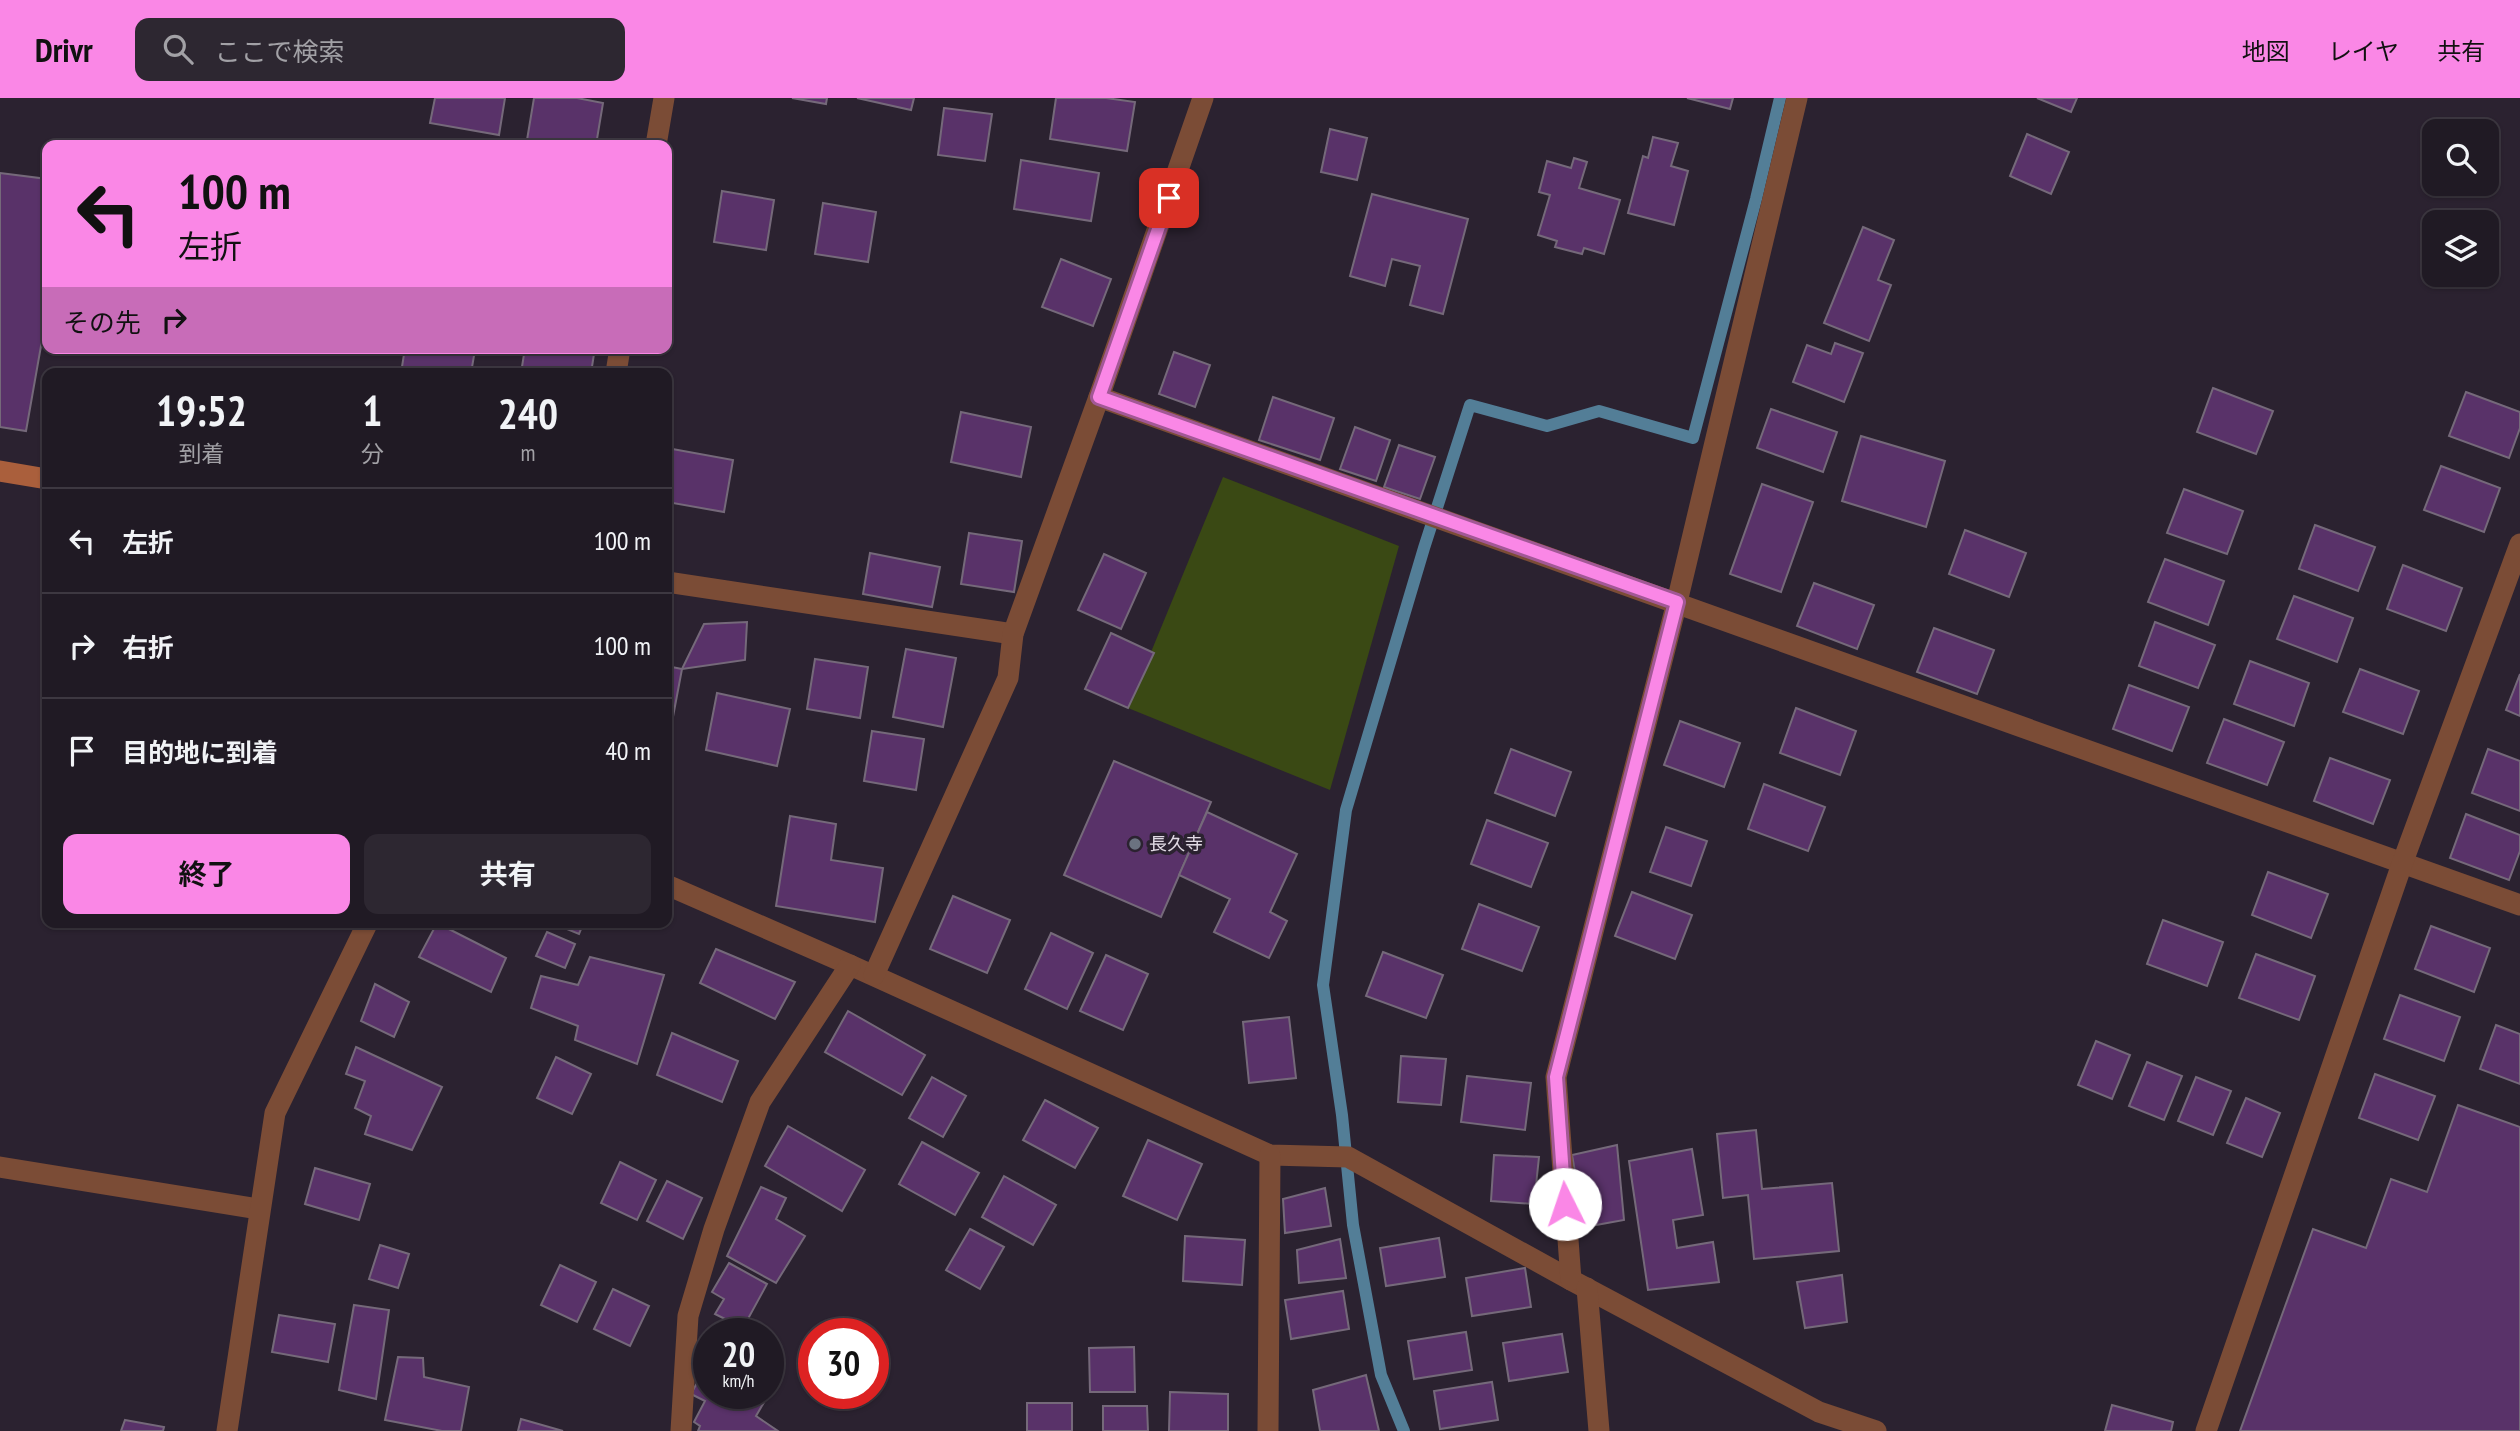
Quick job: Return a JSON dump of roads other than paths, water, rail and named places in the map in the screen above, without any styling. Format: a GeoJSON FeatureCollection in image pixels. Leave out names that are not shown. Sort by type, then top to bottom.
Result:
{"type":"FeatureCollection","features":[{"type":"Feature","properties":{"kind":"street"},"geometry":{"type":"LineString","coordinates":[[657,140],[664,98]]}},
{"type":"Feature","properties":{"kind":"street"},"geometry":{"type":"LineString","coordinates":[[874,975],[1008,678],[1013,634],[1203,98]]}},
{"type":"Feature","properties":{"kind":"street"},"geometry":{"type":"LineString","coordinates":[[1599,1431],[1579,1284],[1556,1077],[1677,602],[1797,98]]}},
{"type":"Feature","properties":{"kind":"street"},"geometry":{"type":"LineString","coordinates":[[1099,397],[2520,905]]}},
{"type":"Feature","properties":{"kind":"street"},"geometry":{"type":"LineString","coordinates":[[0,471],[42,478]]}},
{"type":"Feature","properties":{"kind":"street"},"geometry":{"type":"LineString","coordinates":[[2206,1431],[2402,864],[2520,544]]}},
{"type":"Feature","properties":{"kind":"street"},"geometry":{"type":"LineString","coordinates":[[672,583],[1013,634]]}},
{"type":"Feature","properties":{"kind":"street"},"geometry":{"type":"LineString","coordinates":[[672,887],[850,964],[1270,1156],[1348,1157],[1819,1412],[1876,1431]]}},
{"type":"Feature","properties":{"kind":"street"},"geometry":{"type":"LineString","coordinates":[[227,1431],[275,1113],[365,928]]}},
{"type":"Feature","properties":{"kind":"street"},"geometry":{"type":"LineString","coordinates":[[681,1431],[688,1316],[714,1229],[755,1115],[760,1102],[850,964]]}},
{"type":"Feature","properties":{"kind":"street"},"geometry":{"type":"LineString","coordinates":[[1268,1431],[1270,1156]]}},
{"type":"Feature","properties":{"kind":"street"},"geometry":{"type":"LineString","coordinates":[[0,1167],[259,1209]]}},
{"type":"Feature","properties":{"kind":"waterway"},"geometry":{"type":"LineString","coordinates":[[1404,1431],[1381,1375],[1353,1225],[1342,1115],[1323,985],[1346,810],[1424,548],[1470,405],[1547,426],[1599,411],[1693,438],[1780,98]]}},
{"type":"Feature","properties":{"kind":"place","name":"長久寺"},"geometry":{"type":"Point","coordinates":[1135,844]}}]}
